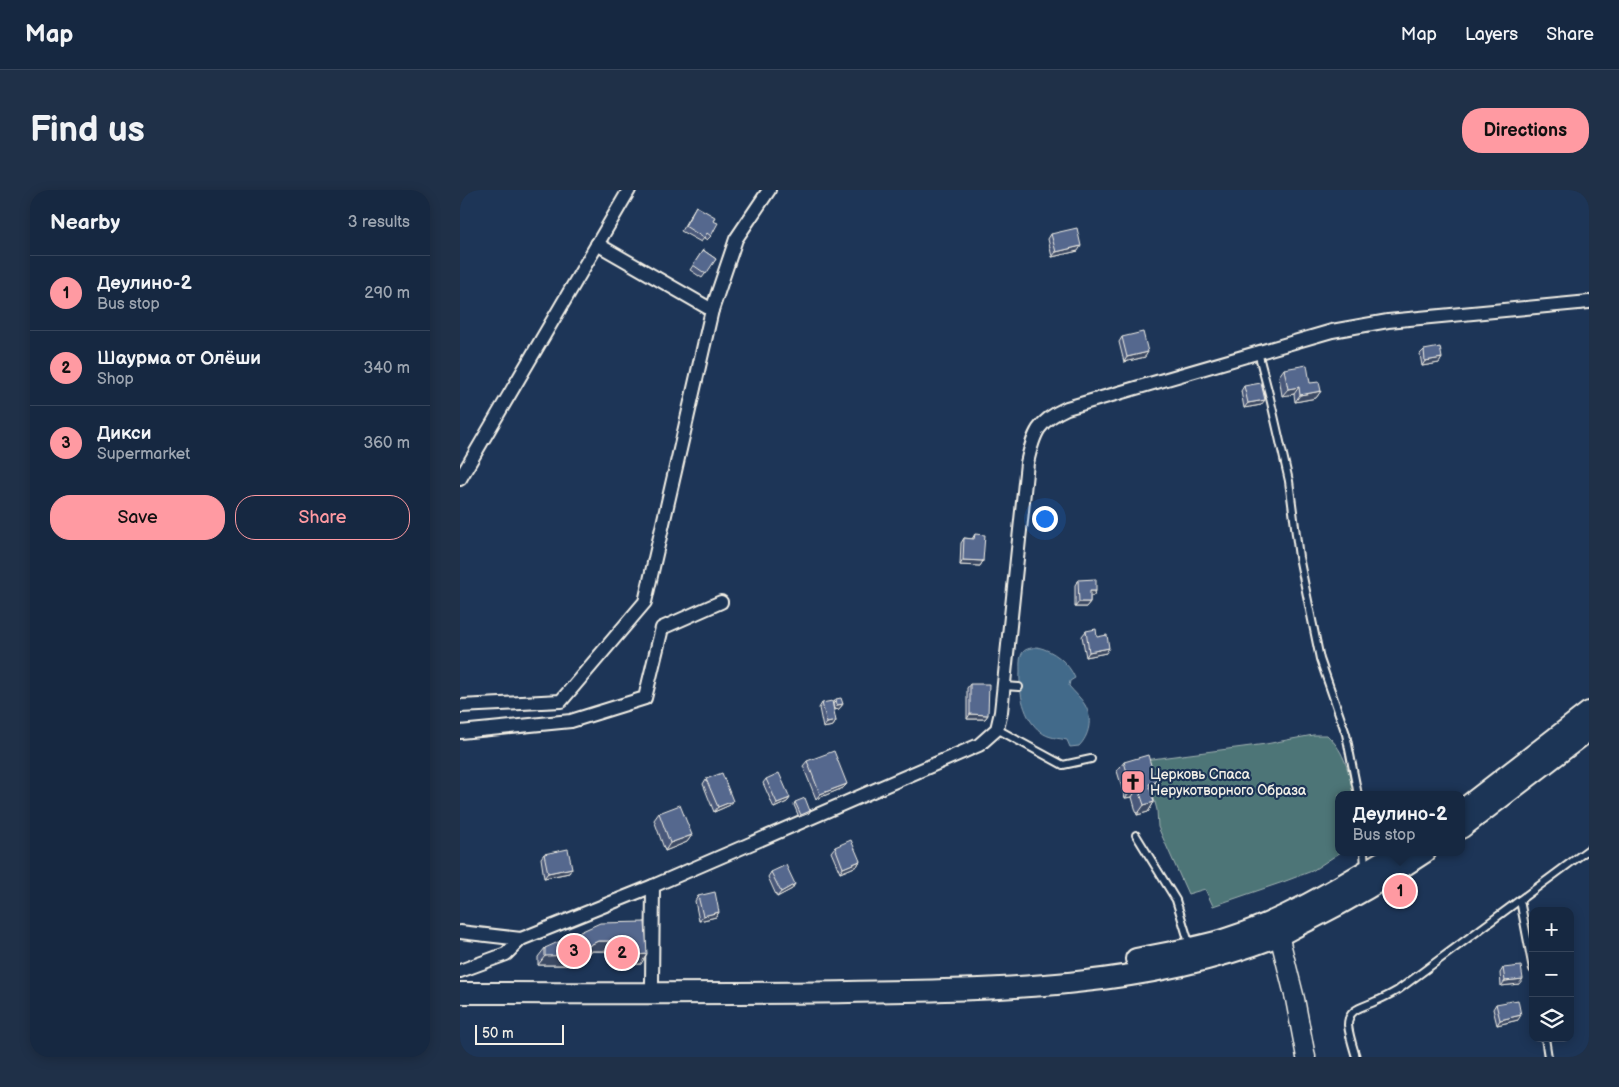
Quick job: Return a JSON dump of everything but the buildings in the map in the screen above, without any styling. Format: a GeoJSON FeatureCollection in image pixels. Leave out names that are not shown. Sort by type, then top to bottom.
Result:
{"type":"FeatureCollection","features":[{"type":"Feature","properties":{"kind":"main road"},"geometry":{"type":"LineString","coordinates":[[1465,808],[1589,712]]}},
{"type":"Feature","properties":{"kind":"main road"},"geometry":{"type":"LineString","coordinates":[[1465,825],[1589,730]]}},
{"type":"Feature","properties":{"kind":"main road"},"geometry":{"type":"LineString","coordinates":[[460,982],[652,983],[975,978],[1020,975],[1115,963],[1190,948],[1277,927],[1364,862],[1384,856]]}},
{"type":"Feature","properties":{"kind":"main road"},"geometry":{"type":"LineString","coordinates":[[460,993],[649,994],[938,990],[1064,984],[1127,975],[1226,953],[1277,927],[1387,877],[1419,856]]}},
{"type":"Feature","properties":{"kind":"street"},"geometry":{"type":"LineString","coordinates":[[460,479],[629,190]]}},
{"type":"Feature","properties":{"kind":"street"},"geometry":{"type":"LineString","coordinates":[[460,706],[561,701],[644,602],[712,310],[736,239],[770,190]]}},
{"type":"Feature","properties":{"kind":"street"},"geometry":{"type":"LineString","coordinates":[[597,244],[712,310]]}},
{"type":"Feature","properties":{"kind":"street"},"geometry":{"type":"LineString","coordinates":[[460,971],[506,954],[521,940],[653,886],[979,745],[998,728],[1002,712],[1027,462],[1032,440],[1040,426],[1051,415],[1067,408],[1332,331],[1388,322],[1589,302]]}},
{"type":"Feature","properties":{"kind":"street"},"geometry":{"type":"LineString","coordinates":[[460,732],[571,721],[646,698],[662,628],[721,602]]}},
{"type":"Feature","properties":{"kind":"street"},"geometry":{"type":"LineString","coordinates":[[652,983],[653,886]]}},
{"type":"Feature","properties":{"kind":"street"},"geometry":{"type":"LineString","coordinates":[[1277,927],[1295,999],[1306,1057]]}},
{"type":"Feature","properties":{"kind":"street"},"geometry":{"type":"LineString","coordinates":[[460,932],[521,940]]}},
{"type":"Feature","properties":{"kind":"lane"},"geometry":{"type":"LineString","coordinates":[[1258,352],[1289,481],[1299,557],[1320,659],[1346,734],[1357,791]]}},
{"type":"Feature","properties":{"kind":"lane"},"geometry":{"type":"LineString","coordinates":[[1004,686],[1019,687]]}},
{"type":"Feature","properties":{"kind":"lane"},"geometry":{"type":"LineString","coordinates":[[998,728],[1063,764],[1091,759]]}},
{"type":"Feature","properties":{"kind":"lane"},"geometry":{"type":"LineString","coordinates":[[1136,835],[1176,900],[1190,948]]}},
{"type":"Feature","properties":{"kind":"lane"},"geometry":{"type":"LineString","coordinates":[[1356,1057],[1348,1026],[1353,1012],[1359,1007],[1375,1002],[1398,990],[1589,849]]}},
{"type":"Feature","properties":{"kind":"lane"},"geometry":{"type":"LineString","coordinates":[[1520,900],[1530,952]]}},
{"type":"Feature","properties":{"kind":"lane"},"geometry":{"type":"LineString","coordinates":[[1546,1042],[1548,1057]]}},
{"type":"Feature","properties":{"kind":"green space"},"geometry":{"type":"Polygon","coordinates":[[[1313,735],[1327,735],[1338,749],[1345,763],[1353,791],[1335,791],[1335,856],[1312,871],[1213,906],[1205,889],[1188,894],[1158,827],[1157,810],[1144,760],[1266,744],[1313,735]]]}},
{"type":"Feature","properties":{"kind":"water"},"geometry":{"type":"Polygon","coordinates":[[[1037,647],[1049,651],[1060,658],[1069,667],[1075,678],[1070,681],[1069,686],[1085,705],[1089,716],[1089,727],[1079,746],[1070,747],[1067,740],[1044,734],[1030,720],[1026,712],[1020,688],[1020,659],[1024,651],[1037,647]]]}},
{"type":"Feature","properties":{"kind":"place","name":"Церковь Спаса Нерукотворного Образа"},"geometry":{"type":"Point","coordinates":[1133,782]}},
{"type":"Feature","properties":{"kind":"place","name":"Деулино-2"},"geometry":{"type":"Point","coordinates":[1400,891]}},
{"type":"Feature","properties":{"kind":"place","name":"Дикси"},"geometry":{"type":"Point","coordinates":[574,951]}},
{"type":"Feature","properties":{"kind":"place","name":"Шаурма от Олёши"},"geometry":{"type":"Point","coordinates":[622,953]}}]}
